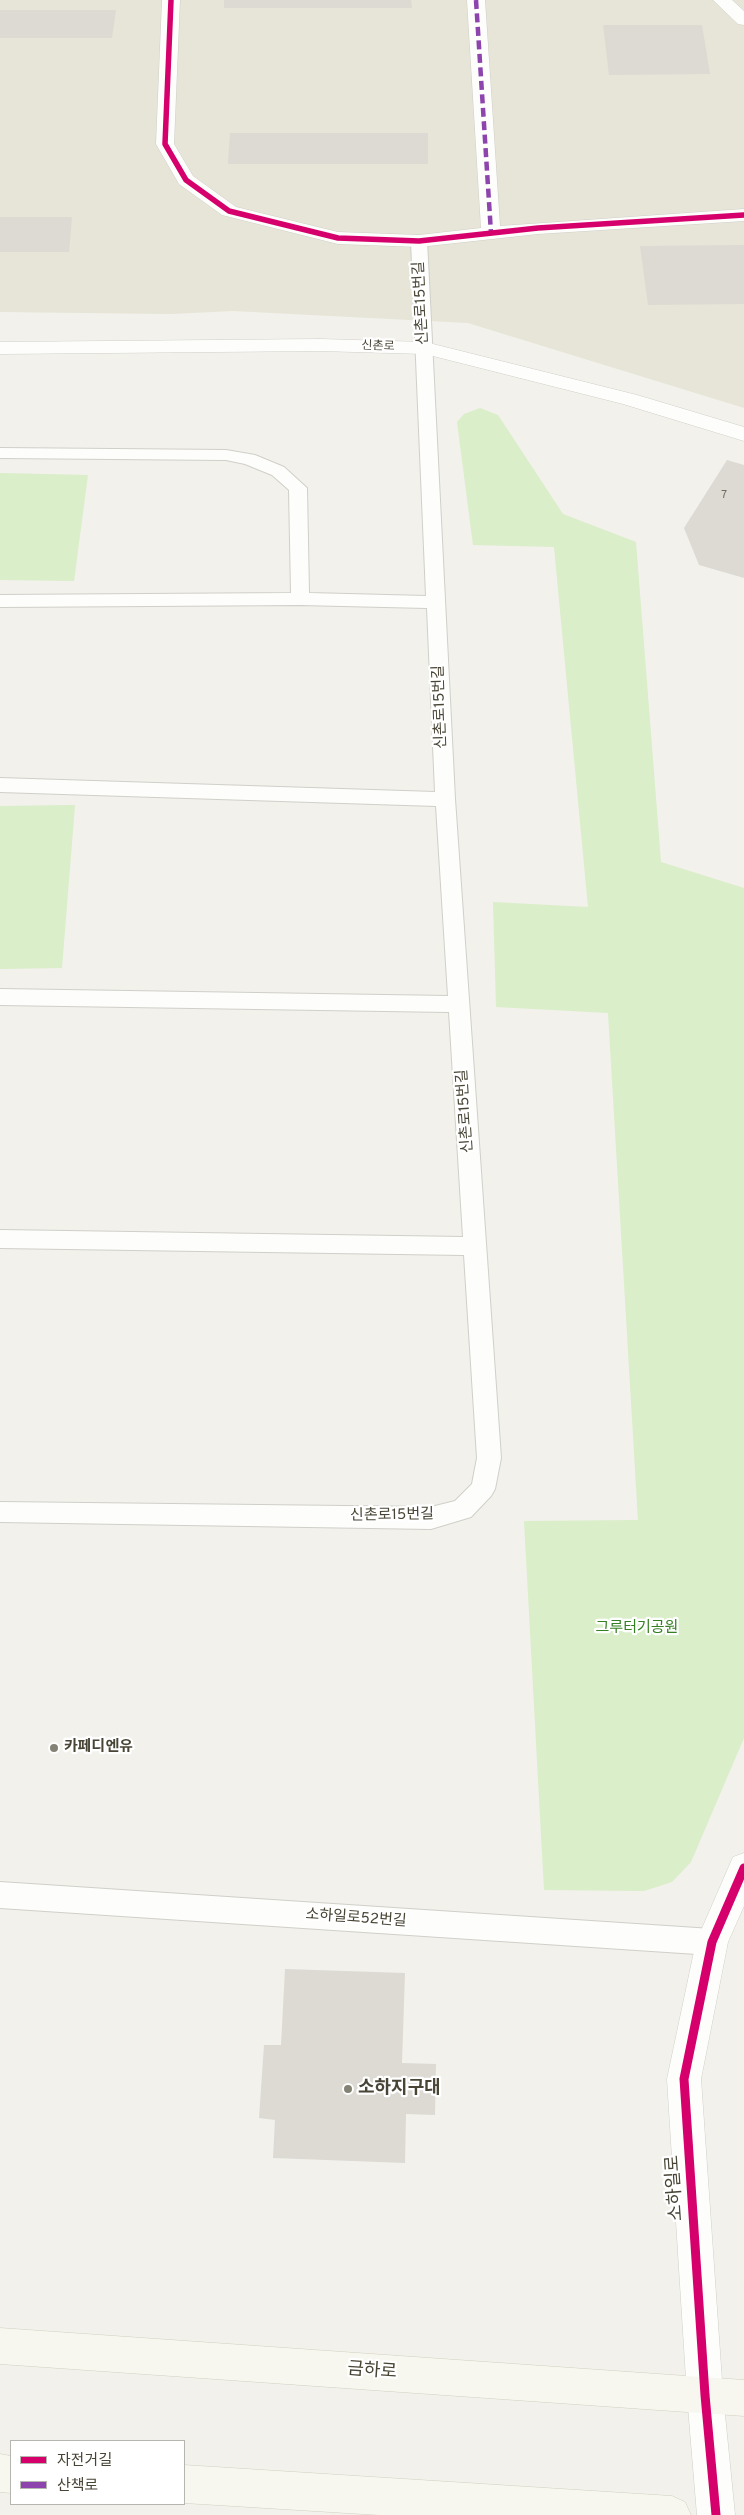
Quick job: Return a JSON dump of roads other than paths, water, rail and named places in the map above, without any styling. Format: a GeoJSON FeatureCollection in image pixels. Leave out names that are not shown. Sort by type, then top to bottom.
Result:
{"type":"FeatureCollection","features":[{"type":"Feature","properties":{"kind":"main road","name":"금하로"},"geometry":{"type":"LineString","coordinates":[[0,2346],[744,2398]]}},
{"type":"Feature","properties":{"kind":"main road"},"geometry":{"type":"LineString","coordinates":[[185,2484],[672,2515]]}},
{"type":"Feature","properties":{"kind":"street"},"geometry":{"type":"LineString","coordinates":[[172,0],[165,144],[186,180],[229,211],[338,238],[419,241],[491,233],[744,215]]}},
{"type":"Feature","properties":{"kind":"street"},"geometry":{"type":"LineString","coordinates":[[476,0],[491,233]]}},
{"type":"Feature","properties":{"kind":"street"},"geometry":{"type":"LineString","coordinates":[[722,0],[744,20]]}},
{"type":"Feature","properties":{"kind":"street","name":"신촌로"},"geometry":{"type":"LineString","coordinates":[[0,348],[320,345],[425,348],[630,400],[744,434]]}},
{"type":"Feature","properties":{"kind":"street","name":"소하일로"},"geometry":{"type":"LineString","coordinates":[[716,2515],[705,2395],[684,2079],[712,1942],[744,1868]]}},
{"type":"Feature","properties":{"kind":"lane","name":"신촌로15번길"},"geometry":{"type":"LineString","coordinates":[[0,1512],[431,1518],[462,1510],[483,1489],[489,1458],[445,799],[419,241]]}},
{"type":"Feature","properties":{"kind":"lane"},"geometry":{"type":"LineString","coordinates":[[0,453],[226,455],[249,459],[278,471],[298,488],[300,599]]}},
{"type":"Feature","properties":{"kind":"lane"},"geometry":{"type":"LineString","coordinates":[[0,601],[300,599],[436,602]]}},
{"type":"Feature","properties":{"kind":"lane"},"geometry":{"type":"LineString","coordinates":[[0,784],[445,799]]}},
{"type":"Feature","properties":{"kind":"lane"},"geometry":{"type":"LineString","coordinates":[[0,997],[459,1004]]}},
{"type":"Feature","properties":{"kind":"lane"},"geometry":{"type":"LineString","coordinates":[[0,1239],[475,1246]]}},
{"type":"Feature","properties":{"kind":"lane","name":"소하일로52번길"},"geometry":{"type":"LineString","coordinates":[[0,1895],[712,1942]]}},
{"type":"Feature","properties":{"kind":"place","name":"카페디엔유"},"geometry":{"type":"Point","coordinates":[54,1748]}},
{"type":"Feature","properties":{"kind":"place","name":"소하지구대"},"geometry":{"type":"Point","coordinates":[348,2089]}},
{"type":"Feature","properties":{"kind":"park label","name":"그루터기공원"},"geometry":{"type":"Point","coordinates":[637,1629]}}]}
